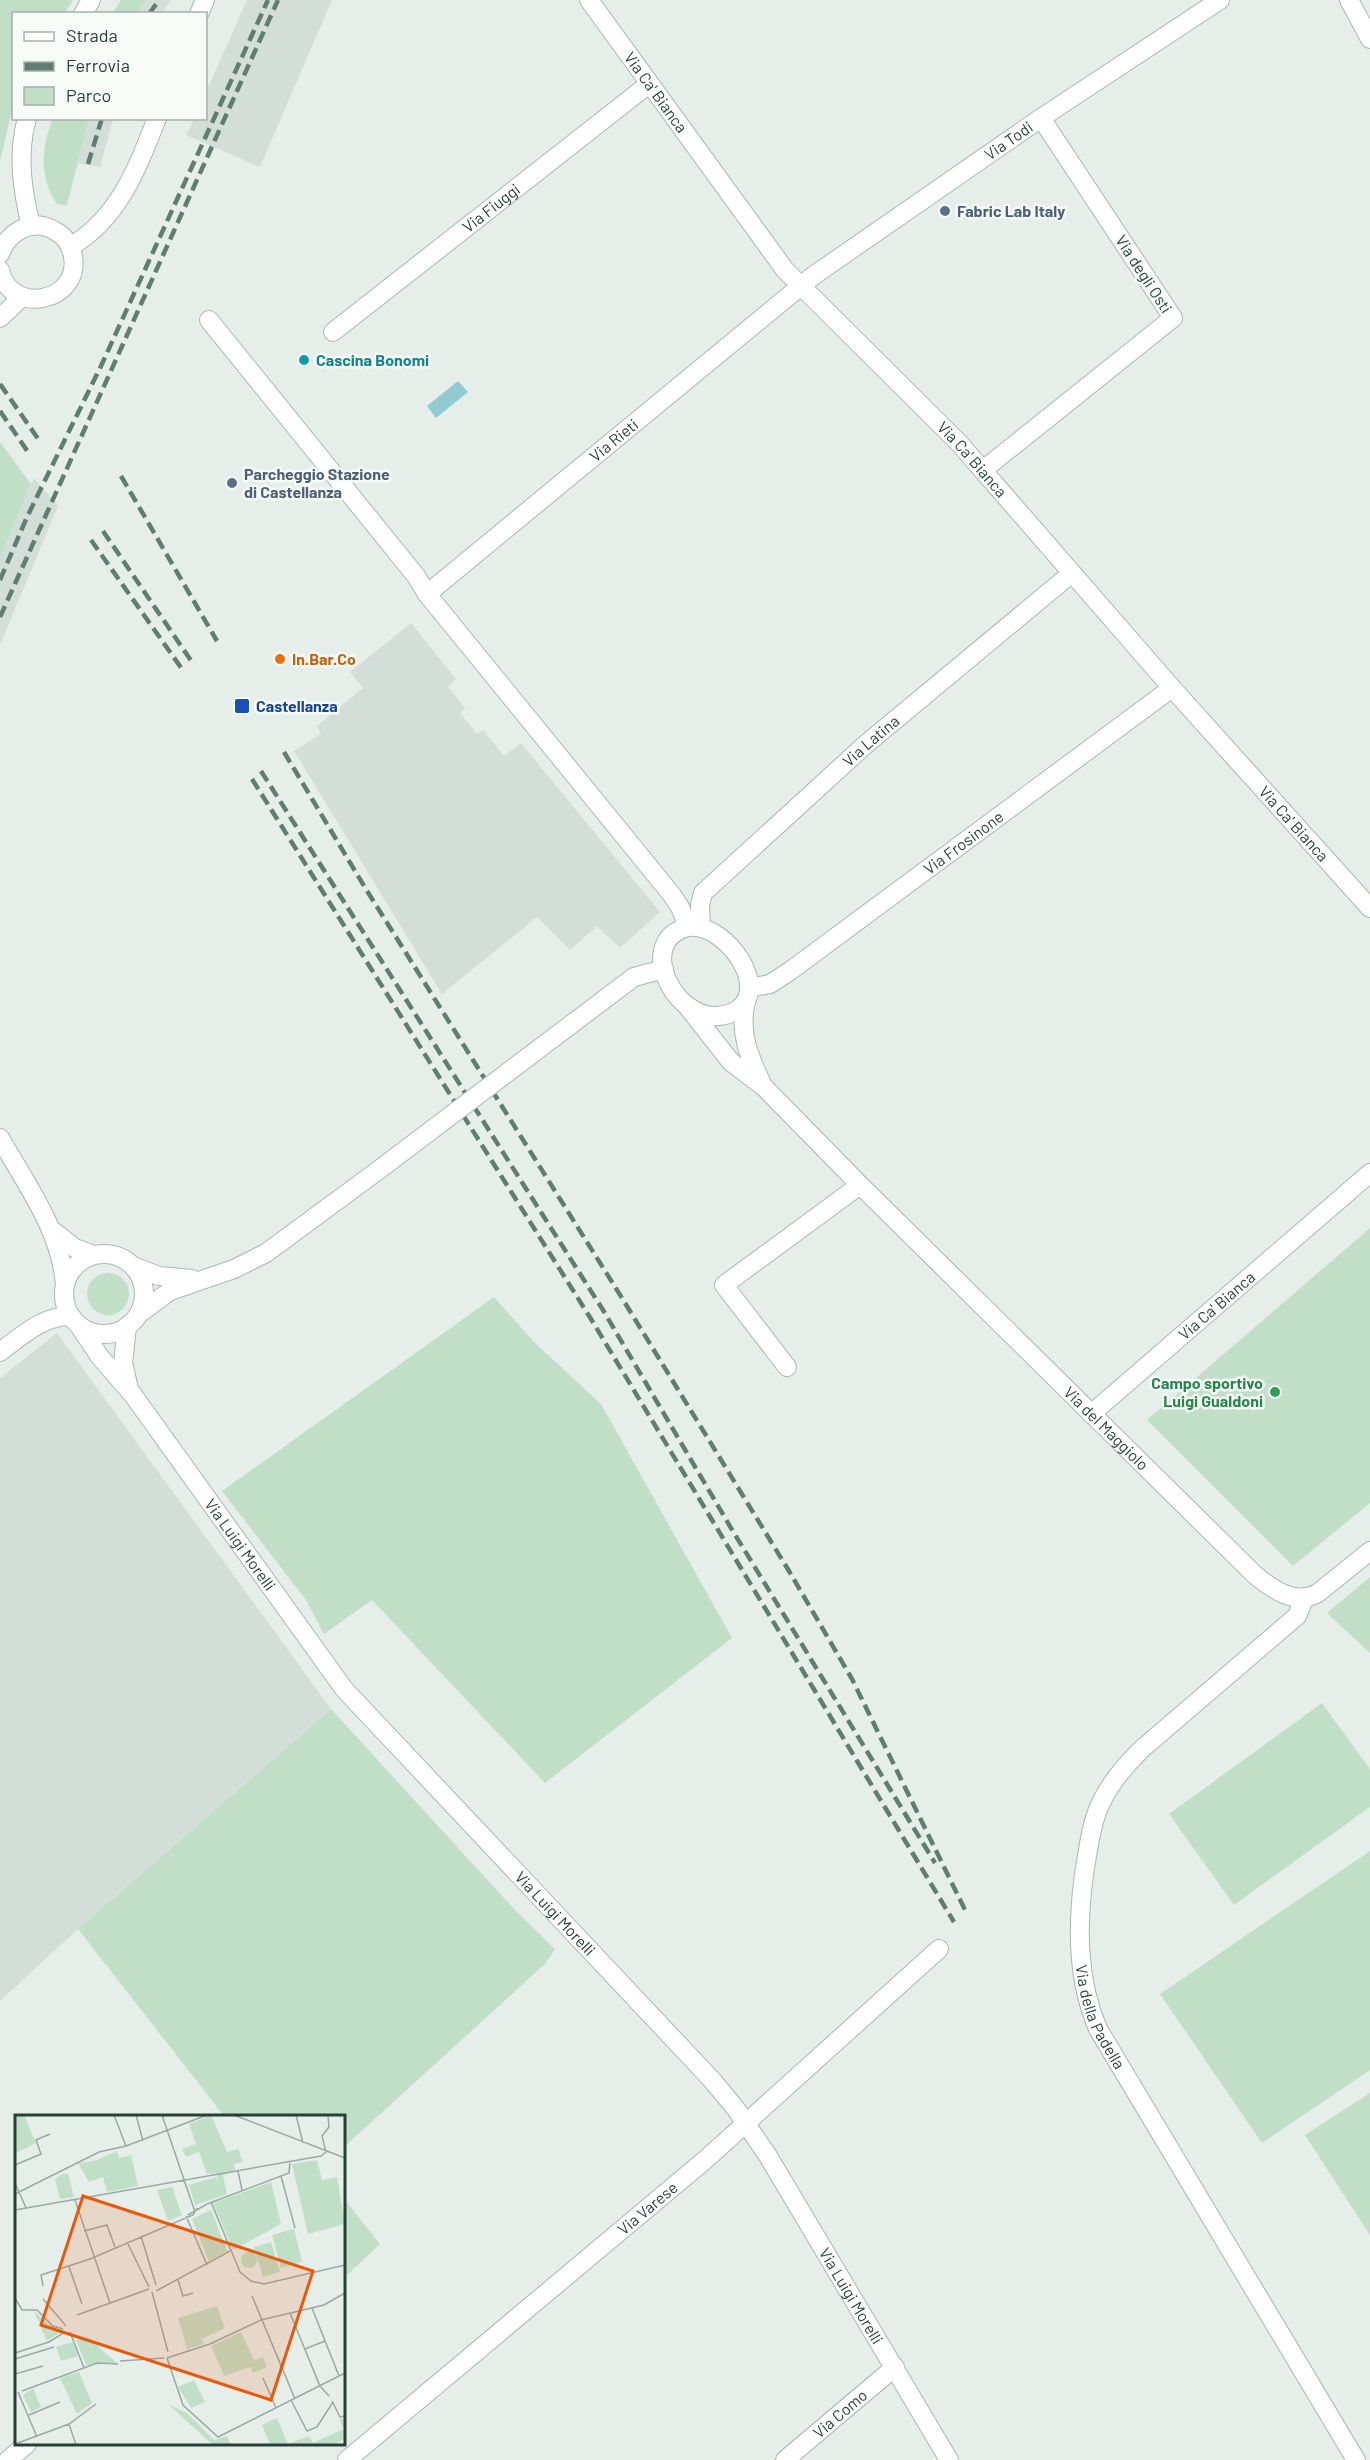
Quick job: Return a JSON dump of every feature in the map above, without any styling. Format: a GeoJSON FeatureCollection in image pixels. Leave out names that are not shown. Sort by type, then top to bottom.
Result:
{"type":"FeatureCollection","features":[{"type":"Feature","properties":{"kind":"street","name":"Via Ca' Bianca"},"geometry":{"type":"LineString","coordinates":[[589,0],[780,264],[952,435],[1172,688],[1370,908]]}},
{"type":"Feature","properties":{"kind":"street","name":"Via Todi"},"geometry":{"type":"LineString","coordinates":[[801,287],[1041,118],[1220,0]]}},
{"type":"Feature","properties":{"kind":"street"},"geometry":{"type":"LineString","coordinates":[[1349,0],[1370,39]]}},
{"type":"Feature","properties":{"kind":"street","name":"Via Fiuggi"},"geometry":{"type":"LineString","coordinates":[[333,332],[649,84]]}},
{"type":"Feature","properties":{"kind":"street","name":"Via degli Osti"},"geometry":{"type":"LineString","coordinates":[[983,470],[1173,318],[1041,118]]}},
{"type":"Feature","properties":{"kind":"street"},"geometry":{"type":"LineString","coordinates":[[26,120],[22,138],[21,167],[23,191],[31,226]]}},
{"type":"Feature","properties":{"kind":"street"},"geometry":{"type":"LineString","coordinates":[[70,247],[98,228],[112,211],[130,183],[156,120]]}},
{"type":"Feature","properties":{"kind":"street"},"geometry":{"type":"LineString","coordinates":[[0,254],[4,243],[11,235],[31,226],[43,226],[64,237],[70,247],[73,260],[72,272],[67,284],[47,299],[34,300],[22,297],[6,284],[0,270]]}},
{"type":"Feature","properties":{"kind":"street","name":"Via Rieti"},"geometry":{"type":"LineString","coordinates":[[428,594],[801,287]]}},
{"type":"Feature","properties":{"kind":"street"},"geometry":{"type":"LineString","coordinates":[[0,318],[22,297]]}},
{"type":"Feature","properties":{"kind":"street"},"geometry":{"type":"LineString","coordinates":[[209,320],[672,895],[695,927],[720,938],[738,956],[744,967],[748,995],[736,1011],[720,1016],[704,1015],[687,1006],[669,984],[664,969],[663,952],[667,939],[676,931],[695,927]]}},
{"type":"Feature","properties":{"kind":"street","name":"Via Latina"},"geometry":{"type":"LineString","coordinates":[[695,927],[703,893],[865,745],[1072,573]]}},
{"type":"Feature","properties":{"kind":"street","name":"Via Frosinone"},"geometry":{"type":"LineString","coordinates":[[748,995],[790,971],[1172,688]]}},
{"type":"Feature","properties":{"kind":"street"},"geometry":{"type":"LineString","coordinates":[[0,1352],[45,1321],[63,1316],[74,1320],[91,1332],[102,1334],[118,1331],[170,1291],[234,1269],[266,1253],[634,976],[664,969]]}},
{"type":"Feature","properties":{"kind":"street","name":"Via del Maggiolo"},"geometry":{"type":"LineString","coordinates":[[748,995],[743,1020],[745,1043],[764,1087]]}},
{"type":"Feature","properties":{"kind":"street","name":"Via del Maggiolo"},"geometry":{"type":"LineString","coordinates":[[687,1006],[731,1062],[764,1087],[1246,1568],[1280,1593],[1305,1597]]}},
{"type":"Feature","properties":{"kind":"street"},"geometry":{"type":"LineString","coordinates":[[0,1138],[51,1229],[62,1265],[65,1302],[74,1320]]}},
{"type":"Feature","properties":{"kind":"street","name":"Via Ca' Bianca"},"geometry":{"type":"LineString","coordinates":[[1091,1414],[1370,1173]]}},
{"type":"Feature","properties":{"kind":"street"},"geometry":{"type":"LineString","coordinates":[[787,1367],[724,1285],[860,1185]]}},
{"type":"Feature","properties":{"kind":"street"},"geometry":{"type":"LineString","coordinates":[[51,1229],[75,1248],[93,1255],[116,1255],[151,1274],[168,1278],[200,1279]]}},
{"type":"Feature","properties":{"kind":"street"},"geometry":{"type":"LineString","coordinates":[[65,1287],[71,1271],[78,1263],[93,1255]]}},
{"type":"Feature","properties":{"kind":"street"},"geometry":{"type":"LineString","coordinates":[[129,1390],[123,1368],[133,1320],[143,1302],[144,1289],[133,1266]]}},
{"type":"Feature","properties":{"kind":"street","name":"Via Luigi Morelli"},"geometry":{"type":"LineString","coordinates":[[74,1320],[100,1357],[129,1390],[344,1689],[712,2080],[747,2124],[949,2460]]}},
{"type":"Feature","properties":{"kind":"street"},"geometry":{"type":"LineString","coordinates":[[1305,1597],[1318,1593],[1370,1551]]}},
{"type":"Feature","properties":{"kind":"street","name":"Via della Padella"},"geometry":{"type":"LineString","coordinates":[[1305,1597],[1297,1616],[1143,1748],[1124,1767],[1105,1794],[1096,1813],[1086,1863],[1081,1904],[1080,1946],[1086,1995],[1098,2029],[1356,2460]]}},
{"type":"Feature","properties":{"kind":"street","name":"Via Varese"},"geometry":{"type":"LineString","coordinates":[[347,2460],[747,2124],[939,1949]]}},
{"type":"Feature","properties":{"kind":"street","name":"Via Como"},"geometry":{"type":"LineString","coordinates":[[785,2460],[895,2367]]}},
{"type":"Feature","properties":{"kind":"street"},"geometry":{"type":"LineString","coordinates":[[8,2460],[26,2445]]}},
{"type":"Feature","properties":{"kind":"shaded area"},"geometry":{"type":"Polygon","coordinates":[[[146,0],[171,0],[163,12],[138,12],[146,0]]]}},
{"type":"Feature","properties":{"kind":"shaded area"},"geometry":{"type":"Polygon","coordinates":[[[247,0],[332,0],[260,167],[186,135],[194,120],[207,120],[207,90],[247,0]]]}},
{"type":"Feature","properties":{"kind":"shaded area"},"geometry":{"type":"Polygon","coordinates":[[[89,120],[113,120],[100,167],[78,163],[89,120]]]}},
{"type":"Feature","properties":{"kind":"shaded area"},"geometry":{"type":"Polygon","coordinates":[[[34,478],[58,506],[0,645],[0,558],[34,478]]]}},
{"type":"Feature","properties":{"kind":"shaded area"},"geometry":{"type":"Polygon","coordinates":[[[411,623],[456,679],[448,687],[465,708],[460,713],[477,734],[483,730],[504,756],[521,743],[660,912],[620,948],[597,926],[570,950],[537,917],[442,994],[294,751],[321,734],[317,726],[363,688],[350,672],[411,623]]]}},
{"type":"Feature","properties":{"kind":"shaded area"},"geometry":{"type":"Polygon","coordinates":[[[57,1333],[331,1709],[78,1929],[0,2001],[0,1378],[57,1333]]]}},
{"type":"Feature","properties":{"kind":"green space"},"geometry":{"type":"Polygon","coordinates":[[[0,0],[73,0],[66,12],[12,12],[12,110],[0,161],[0,0]]]}},
{"type":"Feature","properties":{"kind":"green space"},"geometry":{"type":"Polygon","coordinates":[[[121,0],[146,0],[138,12],[114,12],[121,0]]]}},
{"type":"Feature","properties":{"kind":"green space"},"geometry":{"type":"Polygon","coordinates":[[[53,120],[89,120],[67,205],[57,204],[47,184],[44,151],[53,120]]]}},
{"type":"Feature","properties":{"kind":"green space"},"geometry":{"type":"Polygon","coordinates":[[[0,442],[31,484],[0,558],[0,442]]]}},
{"type":"Feature","properties":{"kind":"green space","name":"Campo sportivo Luigi Gualdoni"},"geometry":{"type":"Polygon","coordinates":[[[1370,1228],[1370,1503],[1293,1566],[1147,1420],[1370,1228]]]}},
{"type":"Feature","properties":{"kind":"green space"},"geometry":{"type":"Polygon","coordinates":[[[108,1273],[123,1279],[129,1294],[123,1309],[108,1315],[93,1309],[87,1294],[93,1279],[108,1273]]]}},
{"type":"Feature","properties":{"kind":"green space"},"geometry":{"type":"Polygon","coordinates":[[[494,1297],[535,1343],[601,1404],[732,1638],[545,1783],[372,1600],[324,1634],[306,1600],[222,1491],[494,1297]]]}},
{"type":"Feature","properties":{"kind":"green space"},"geometry":{"type":"Polygon","coordinates":[[[1370,1577],[1370,1653],[1327,1613],[1370,1577]]]}},
{"type":"Feature","properties":{"kind":"green space"},"geometry":{"type":"Polygon","coordinates":[[[1322,1703],[1370,1769],[1370,1807],[1234,1905],[1169,1814],[1322,1703]]]}},
{"type":"Feature","properties":{"kind":"green space"},"geometry":{"type":"Polygon","coordinates":[[[331,1709],[516,1911],[555,1949],[546,1963],[345,2146],[345,2115],[223,2115],[78,1929],[331,1709]]]}},
{"type":"Feature","properties":{"kind":"green space"},"geometry":{"type":"Polygon","coordinates":[[[1370,1851],[1370,2070],[1262,2143],[1160,1994],[1370,1851]]]}},
{"type":"Feature","properties":{"kind":"green space"},"geometry":{"type":"Polygon","coordinates":[[[1370,2093],[1370,2235],[1305,2135],[1370,2093]]]}},
{"type":"Feature","properties":{"kind":"green space"},"geometry":{"type":"Polygon","coordinates":[[[345,2200],[380,2244],[345,2277],[345,2200]]]}},
{"type":"Feature","properties":{"kind":"water"},"geometry":{"type":"Polygon","coordinates":[[[458,381],[468,392],[436,418],[427,406],[458,381]]]}},
{"type":"Feature","properties":{"kind":"railway"},"geometry":{"type":"LineString","coordinates":[[150,12],[159,0]]}},
{"type":"Feature","properties":{"kind":"railway"},"geometry":{"type":"LineString","coordinates":[[0,580],[27,517],[101,366],[268,0]]}},
{"type":"Feature","properties":{"kind":"railway"},"geometry":{"type":"LineString","coordinates":[[0,617],[278,0]]}},
{"type":"Feature","properties":{"kind":"railway"},"geometry":{"type":"LineString","coordinates":[[88,164],[101,120]]}},
{"type":"Feature","properties":{"kind":"railway"},"geometry":{"type":"LineString","coordinates":[[0,384],[41,443]]}},
{"type":"Feature","properties":{"kind":"railway"},"geometry":{"type":"LineString","coordinates":[[0,411],[28,452]]}},
{"type":"Feature","properties":{"kind":"railway"},"geometry":{"type":"LineString","coordinates":[[121,476],[217,641]]}},
{"type":"Feature","properties":{"kind":"railway"},"geometry":{"type":"LineString","coordinates":[[103,531],[192,662]]}},
{"type":"Feature","properties":{"kind":"railway"},"geometry":{"type":"LineString","coordinates":[[91,540],[182,669]]}},
{"type":"Feature","properties":{"kind":"railway"},"geometry":{"type":"LineString","coordinates":[[284,752],[364,886],[622,1298],[789,1571],[852,1679],[967,1914]]}},
{"type":"Feature","properties":{"kind":"railway"},"geometry":{"type":"LineString","coordinates":[[261,771],[603,1310],[731,1528],[935,1863]]}},
{"type":"Feature","properties":{"kind":"railway"},"geometry":{"type":"LineString","coordinates":[[252,779],[591,1319],[954,1922]]}},
{"type":"Feature","properties":{"kind":"place","name":"Fabric Lab Italy"},"geometry":{"type":"Point","coordinates":[945,211]}},
{"type":"Feature","properties":{"kind":"place","name":"Cascina Bonomi"},"geometry":{"type":"Point","coordinates":[304,360]}},
{"type":"Feature","properties":{"kind":"place","name":"Parcheggio Stazione di Castellanza"},"geometry":{"type":"Point","coordinates":[232,483]}},
{"type":"Feature","properties":{"kind":"place","name":"In.Bar.Co"},"geometry":{"type":"Point","coordinates":[280,659]}},
{"type":"Feature","properties":{"kind":"place","name":"Castellanza"},"geometry":{"type":"Point","coordinates":[242,706]}},
{"type":"Feature","properties":{"kind":"place","name":"Campo sportivo Luigi Gualdoni"},"geometry":{"type":"Point","coordinates":[1275,1392]}}]}
